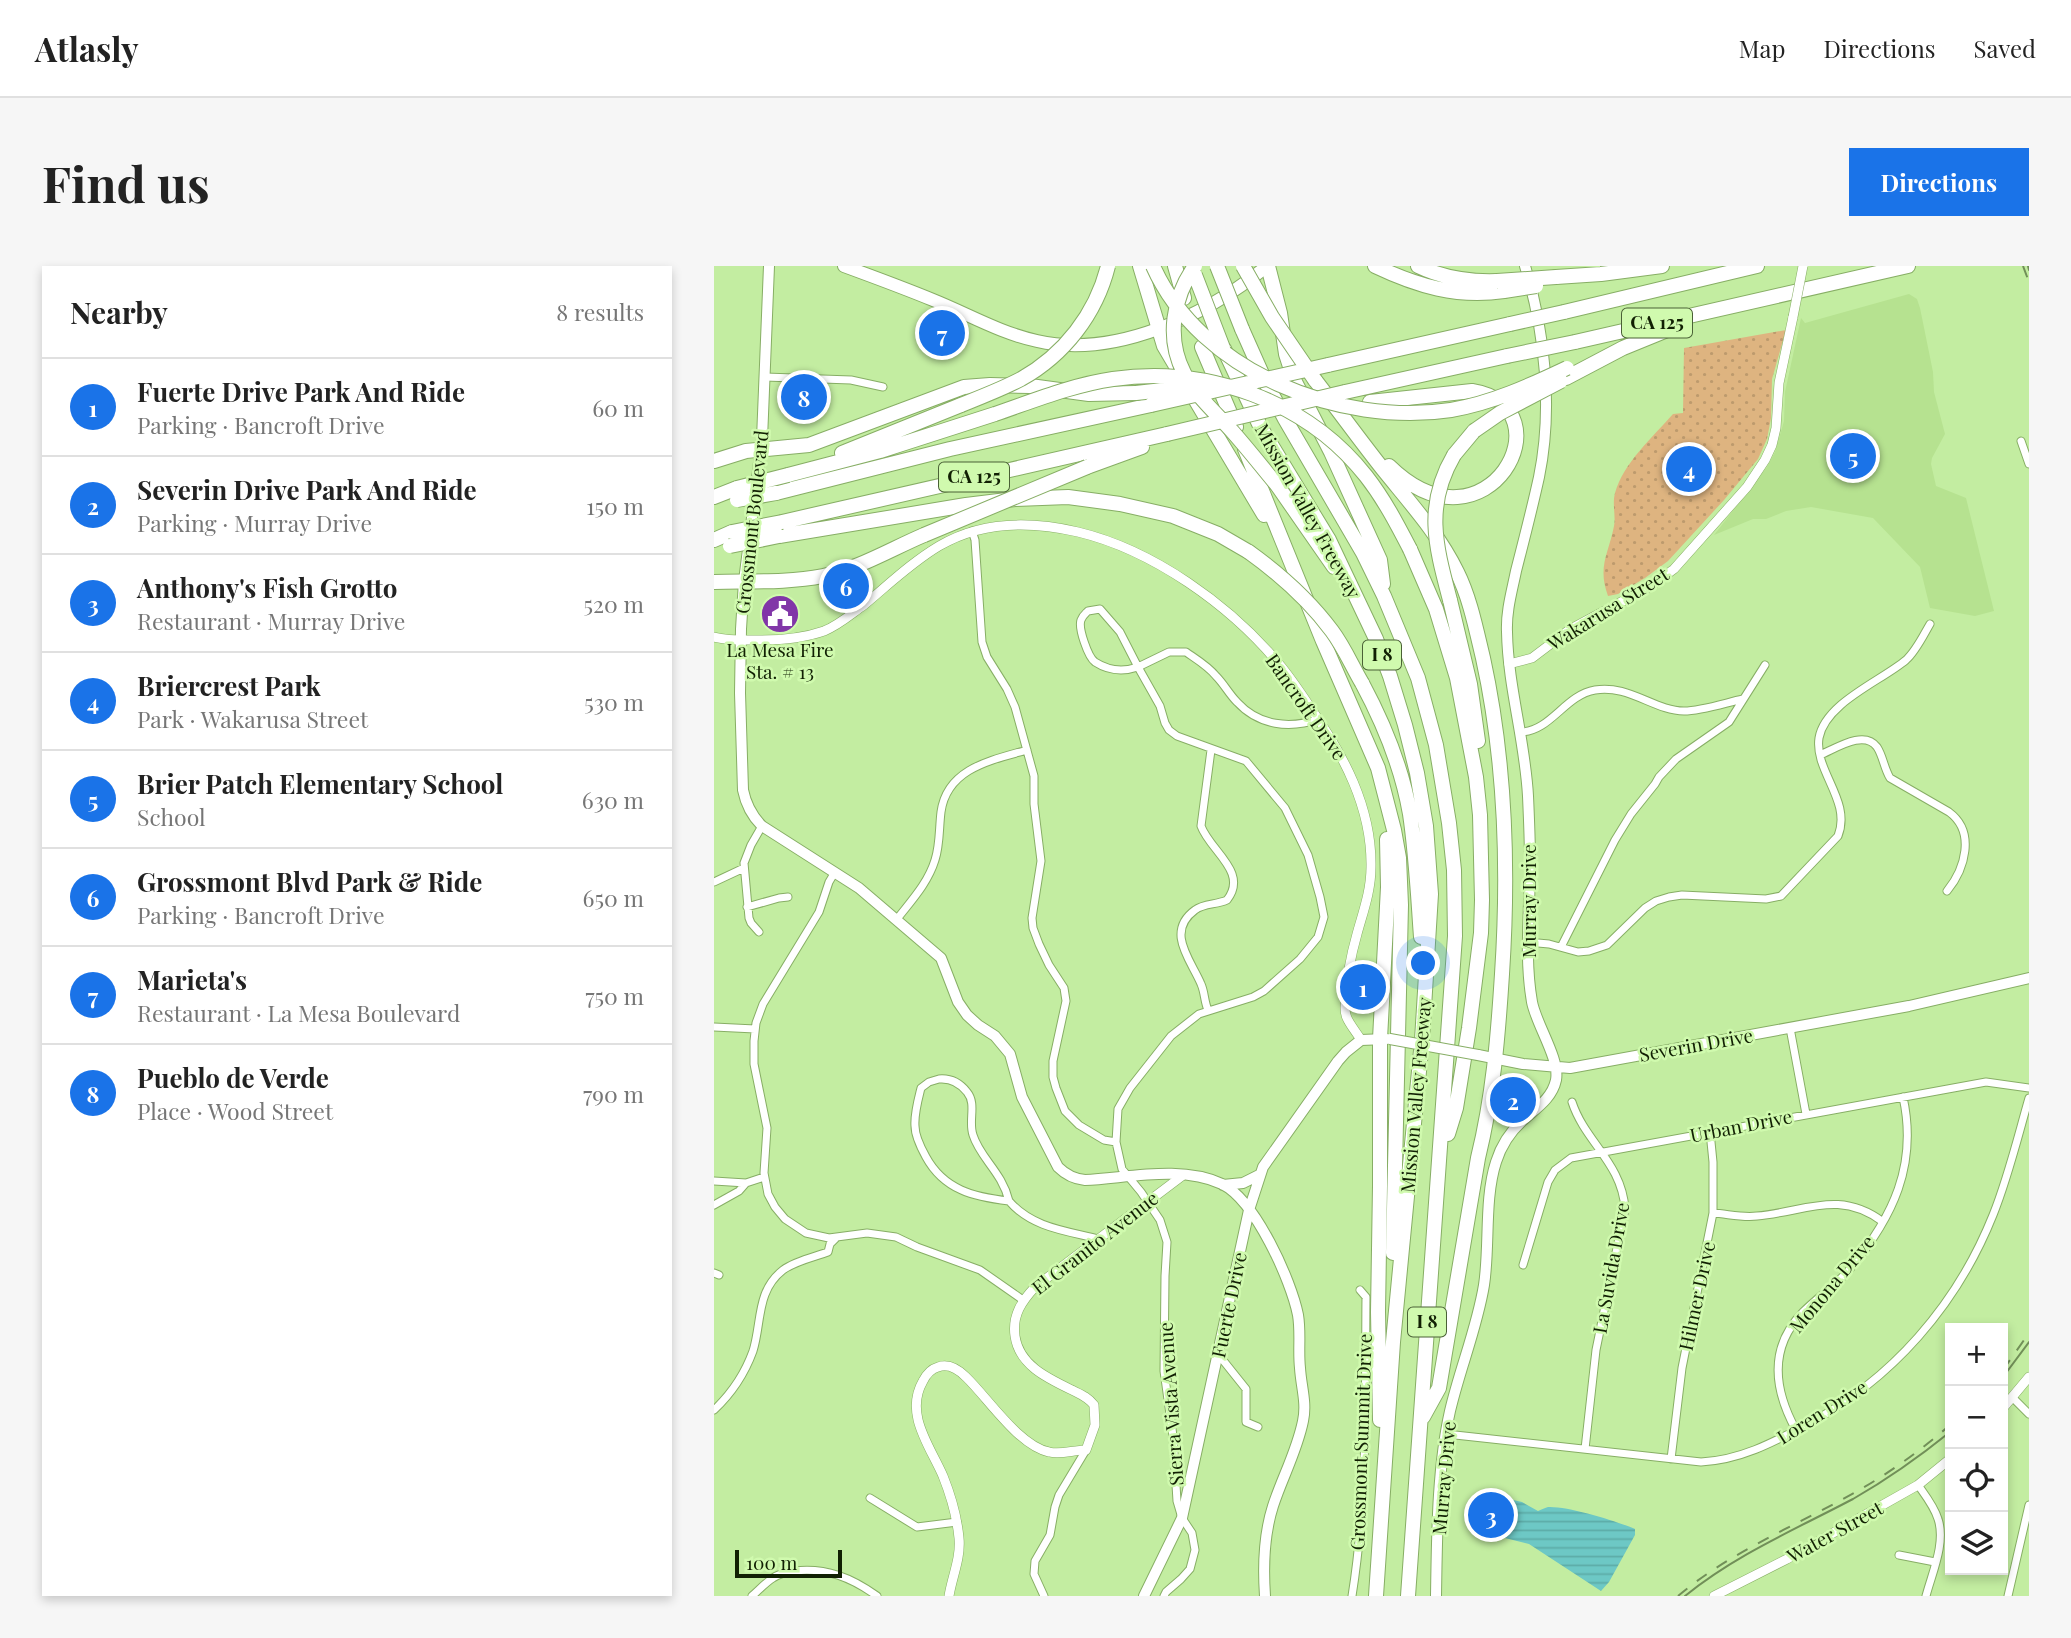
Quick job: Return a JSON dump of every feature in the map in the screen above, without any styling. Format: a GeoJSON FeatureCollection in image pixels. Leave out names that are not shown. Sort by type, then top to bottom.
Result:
{"type":"FeatureCollection","features":[{"type":"Feature","properties":{"kind":"highway"},"geometry":{"type":"LineString","coordinates":[[714,497],[737,494],[788,475],[1020,379],[1057,353],[1078,328],[1093,306],[1108,266]]}},
{"type":"Feature","properties":{"kind":"highway"},"geometry":{"type":"LineString","coordinates":[[1140,266],[1164,346],[1257,503],[1300,585]]}},
{"type":"Feature","properties":{"kind":"highway"},"geometry":{"type":"LineString","coordinates":[[1153,266],[1181,313],[1208,340],[1257,373],[1286,387],[1331,402],[1384,412],[1451,410],[1492,400],[1566,373],[1650,335],[1740,305]]}},
{"type":"Feature","properties":{"kind":"highway"},"geometry":{"type":"LineString","coordinates":[[1175,266],[1202,347],[1378,768],[1389,806],[1399,858],[1401,886],[1393,1184],[1393,1342]]}},
{"type":"Feature","properties":{"kind":"highway","name":"Mission Valley Freeway"},"geometry":{"type":"LineString","coordinates":[[1217,266],[1266,383],[1363,553],[1384,596],[1418,678],[1436,745],[1449,823],[1454,870],[1455,936],[1408,1596]]}},
{"type":"Feature","properties":{"kind":"highway"},"geometry":{"type":"LineString","coordinates":[[1243,266],[1272,317],[1315,380],[1440,539],[1459,575],[1469,605],[1485,669],[1498,742],[1506,848],[1506,909],[1496,1059],[1439,1388],[1421,1421]]}},
{"type":"Feature","properties":{"kind":"highway"},"geometry":{"type":"LineString","coordinates":[[1268,266],[1280,313],[1286,354],[1295,382],[1331,452],[1380,560],[1384,596]]}},
{"type":"Feature","properties":{"kind":"highway"},"geometry":{"type":"LineString","coordinates":[[1418,266],[1431,273],[1500,286]]}},
{"type":"Feature","properties":{"kind":"highway"},"geometry":{"type":"LineString","coordinates":[[1381,269],[1416,284],[1444,291],[1478,294],[1500,286],[1662,266]]}},
{"type":"Feature","properties":{"kind":"highway","name":"CA 125"},"geometry":{"type":"LineString","coordinates":[[714,503],[737,494],[776,493],[950,449],[1758,266]]}},
{"type":"Feature","properties":{"kind":"highway","name":"CA 125"},"geometry":{"type":"LineString","coordinates":[[714,543],[1241,415],[1908,266]]}},
{"type":"Feature","properties":{"kind":"highway"},"geometry":{"type":"LineString","coordinates":[[1194,269],[1182,288],[1176,308],[1174,333],[1184,375],[1277,485],[1360,604]]}},
{"type":"Feature","properties":{"kind":"highway","name":"Mission Valley Freeway"},"geometry":{"type":"LineString","coordinates":[[1194,269],[1223,348],[1261,428],[1329,540],[1376,639],[1394,688],[1417,773],[1426,826],[1431,894],[1421,1054],[1393,1342],[1376,1596]]}},
{"type":"Feature","properties":{"kind":"highway"},"geometry":{"type":"LineString","coordinates":[[1440,1158],[1456,1108],[1477,970],[1482,900],[1481,761],[1470,684],[1438,554],[1435,510],[1440,484],[1454,455],[1474,431],[1566,373]]}},
{"type":"Feature","properties":{"kind":"highway"},"geometry":{"type":"LineString","coordinates":[[788,475],[880,451],[1088,383],[1163,376],[1192,379],[1247,392],[1266,400],[1301,419],[1348,456],[1382,498],[1410,550],[1436,609],[1457,678],[1476,776],[1480,815]]}},
{"type":"Feature","properties":{"kind":"highway"},"geometry":{"type":"LineString","coordinates":[[714,461],[746,451],[809,445],[964,387],[1030,386],[1089,394],[1246,384]]}},
{"type":"Feature","properties":{"kind":"highway"},"geometry":{"type":"LineString","coordinates":[[1241,415],[1458,392],[1485,393],[1496,398],[1511,414],[1517,436],[1514,456],[1502,475],[1479,491],[1459,497],[1431,494],[1409,484],[1356,433]]}},
{"type":"Feature","properties":{"kind":"highway"},"geometry":{"type":"LineString","coordinates":[[714,582],[799,579],[824,576],[849,568],[1087,467],[1153,443],[1167,434]]}},
{"type":"Feature","properties":{"kind":"highway"},"geometry":{"type":"LineString","coordinates":[[780,529],[1015,499],[1068,497],[1119,504],[1173,516],[1218,534],[1250,552],[1305,598],[1334,633],[1362,683],[1394,753],[1410,814],[1424,994]]}},
{"type":"Feature","properties":{"kind":"highway"},"geometry":{"type":"LineString","coordinates":[[1363,736],[1381,796],[1389,859],[1378,1312],[1382,1508]]}},
{"type":"Feature","properties":{"kind":"main road","name":"Grossmont Boulevard"},"geometry":{"type":"LineString","coordinates":[[769,266],[761,449],[744,581],[740,640],[743,790],[748,808],[762,826],[859,888],[941,958],[958,1003],[978,1025],[995,1036],[1010,1054],[1022,1097],[1062,1171],[1069,1177],[1079,1180],[1158,1174],[1203,1178],[1223,1185],[1238,1195],[1249,1210],[1271,1246],[1297,1312],[1305,1410],[1268,1528],[1265,1596]]}},
{"type":"Feature","properties":{"kind":"main road"},"geometry":{"type":"LineString","coordinates":[[844,266],[934,300],[998,329],[1055,345],[1113,341],[1159,329],[1215,302],[1268,266]]}},
{"type":"Feature","properties":{"kind":"main road","name":"Murray Drive"},"geometry":{"type":"LineString","coordinates":[[1436,1596],[1443,1451],[1451,1410],[1479,1314],[1485,1280],[1495,1164],[1510,1135],[1545,1101],[1553,1090],[1556,1079],[1556,1067],[1532,1004],[1526,942],[1530,861],[1528,791],[1509,664],[1507,622],[1539,476],[1545,416],[1541,341],[1525,266]]}},
{"type":"Feature","properties":{"kind":"main road","name":"Severin Drive"},"geometry":{"type":"LineString","coordinates":[[1361,1040],[1385,1039],[1496,1059],[1570,1068],[1909,1006],[2029,978]]}},
{"type":"Feature","properties":{"kind":"main road","name":"Fuerte Drive"},"geometry":{"type":"LineString","coordinates":[[1144,1596],[1182,1518],[1259,1175],[1338,1061],[1361,1040]]}},
{"type":"Feature","properties":{"kind":"main road"},"geometry":{"type":"LineString","coordinates":[[1223,1185],[1243,1183],[1259,1175]]}},
{"type":"Feature","properties":{"kind":"street","name":"Wakarusa Street"},"geometry":{"type":"LineString","coordinates":[[1509,664],[1532,658],[1569,630],[1651,586],[1674,569],[1747,488],[1766,459],[1772,444],[1776,428],[1779,383],[1803,266]]}},
{"type":"Feature","properties":{"kind":"street"},"geometry":{"type":"LineString","coordinates":[[765,377],[850,380],[883,387]]}},
{"type":"Feature","properties":{"kind":"street"},"geometry":{"type":"LineString","coordinates":[[2021,441],[2029,464]]}},
{"type":"Feature","properties":{"kind":"street","name":"Bancroft Drive"},"geometry":{"type":"LineString","coordinates":[[714,637],[782,640],[831,628],[938,546],[972,531],[990,527],[1014,525],[1063,529],[1101,539],[1176,575],[1226,610],[1279,663],[1319,719],[1352,777],[1370,838],[1369,888],[1350,959],[1346,994],[1346,1016],[1361,1040]]}},
{"type":"Feature","properties":{"kind":"street"},"geometry":{"type":"LineString","coordinates":[[972,531],[975,540],[982,642],[987,657],[1011,698],[1034,776],[1034,804],[1041,853],[1033,928],[1038,944],[1064,988],[1066,1001],[1053,1061],[1053,1077],[1065,1111],[1079,1125],[1104,1140],[1116,1142],[1118,1109],[1130,1088],[1171,1036],[1188,1021],[1208,1010],[1264,991],[1300,959],[1318,937],[1324,917],[1308,855],[1285,808],[1246,761],[1235,755],[1211,750],[1169,730],[1160,706],[1139,667],[1120,632],[1100,609],[1092,609],[1081,620],[1080,627],[1094,662],[1125,672],[1139,667],[1169,652],[1186,652],[1215,674],[1239,704],[1257,717],[1272,723],[1300,725],[1319,719]]}},
{"type":"Feature","properties":{"kind":"street"},"geometry":{"type":"LineString","coordinates":[[1526,942],[1584,952],[1603,947],[1645,908],[1669,897],[1682,895],[1766,899],[1781,896],[1838,836],[1842,825],[1841,810],[1821,755],[1819,736],[1828,717],[1908,659],[1930,624]]}},
{"type":"Feature","properties":{"kind":"street"},"geometry":{"type":"LineString","coordinates":[[1561,947],[1631,814],[1676,759],[1730,722],[1765,665]]}},
{"type":"Feature","properties":{"kind":"street"},"geometry":{"type":"LineString","coordinates":[[1521,732],[1529,732],[1542,725],[1567,703],[1592,690],[1607,688],[1623,691],[1685,711],[1743,699]]}},
{"type":"Feature","properties":{"kind":"street"},"geometry":{"type":"LineString","coordinates":[[1821,755],[1853,741],[1870,741],[1876,746],[1890,778],[1957,819],[1965,833],[1966,848],[1955,881],[1947,891]]}},
{"type":"Feature","properties":{"kind":"street"},"geometry":{"type":"LineString","coordinates":[[897,919],[929,876],[938,847],[945,796],[957,778],[982,762],[1027,750]]}},
{"type":"Feature","properties":{"kind":"street"},"geometry":{"type":"LineString","coordinates":[[1208,1010],[1204,1002],[1204,990],[1182,948],[1181,936],[1190,914],[1200,907],[1227,900],[1234,886],[1231,870],[1205,836],[1201,826],[1211,750]]}},
{"type":"Feature","properties":{"kind":"street"},"geometry":{"type":"LineString","coordinates":[[759,932],[751,923],[747,907],[744,868],[746,855],[762,826]]}},
{"type":"Feature","properties":{"kind":"street"},"geometry":{"type":"LineString","coordinates":[[714,882],[744,868]]}},
{"type":"Feature","properties":{"kind":"street"},"geometry":{"type":"LineString","coordinates":[[835,872],[819,912],[763,1004],[755,1029],[754,1064],[766,1128],[764,1177],[771,1201],[790,1223],[814,1235],[836,1238],[867,1233],[896,1237],[980,1270],[1023,1300]]}},
{"type":"Feature","properties":{"kind":"street"},"geometry":{"type":"LineString","coordinates":[[747,907],[788,897]]}},
{"type":"Feature","properties":{"kind":"street"},"geometry":{"type":"LineString","coordinates":[[714,1027],[755,1029]]}},
{"type":"Feature","properties":{"kind":"street"},"geometry":{"type":"LineString","coordinates":[[1790,1028],[1806,1114]]}},
{"type":"Feature","properties":{"kind":"street"},"geometry":{"type":"LineString","coordinates":[[1009,1201],[965,1192],[938,1176],[922,1149],[915,1128],[921,1088],[934,1080],[948,1079],[967,1091],[972,1108],[970,1121],[975,1141],[999,1175],[1009,1201],[1016,1210],[1037,1224],[1099,1239]]}},
{"type":"Feature","properties":{"kind":"street","name":"Urban Drive"},"geometry":{"type":"LineString","coordinates":[[1523,1265],[1545,1189],[1551,1176],[1572,1158],[1986,1082],[2029,1088]]}},
{"type":"Feature","properties":{"kind":"street","name":"Monona Drive"},"geometry":{"type":"LineString","coordinates":[[1796,1430],[1785,1409],[1777,1379],[1785,1339],[1804,1311],[1832,1288],[1849,1269],[1883,1222],[1900,1187],[1906,1162],[1908,1136],[1903,1097]]}},
{"type":"Feature","properties":{"kind":"street","name":"Loren Drive"},"geometry":{"type":"LineString","coordinates":[[1446,1434],[1701,1462],[1728,1459],[1761,1448],[1816,1420],[1857,1394],[1906,1352],[1946,1303],[1975,1255],[1993,1215],[2029,1098]]}},
{"type":"Feature","properties":{"kind":"street","name":"La Suvida Drive"},"geometry":{"type":"LineString","coordinates":[[1572,1102],[1575,1113],[1603,1152],[1624,1194],[1625,1209],[1596,1350],[1585,1449]]}},
{"type":"Feature","properties":{"kind":"street","name":"Hilmer Drive"},"geometry":{"type":"LineString","coordinates":[[1671,1459],[1682,1368],[1713,1213],[1710,1132]]}},
{"type":"Feature","properties":{"kind":"street","name":"Sierra Vista Avenue"},"geometry":{"type":"LineString","coordinates":[[1116,1142],[1120,1164],[1162,1225],[1167,1242],[1164,1371],[1173,1436],[1177,1501],[1182,1518],[1192,1533],[1195,1557],[1186,1574],[1164,1596]]}},
{"type":"Feature","properties":{"kind":"street","name":"El Granito Avenue"},"geometry":{"type":"LineString","coordinates":[[1044,1596],[1034,1574],[1035,1561],[1049,1535],[1059,1495],[1086,1450],[1095,1425],[1094,1405],[1086,1397],[1038,1372],[1024,1359],[1017,1346],[1016,1318],[1023,1300],[1035,1287],[1182,1176]]}},
{"type":"Feature","properties":{"kind":"street"},"geometry":{"type":"LineString","coordinates":[[714,1181],[746,1183],[764,1177]]}},
{"type":"Feature","properties":{"kind":"street"},"geometry":{"type":"LineString","coordinates":[[714,1205],[739,1191],[746,1183]]}},
{"type":"Feature","properties":{"kind":"street"},"geometry":{"type":"LineString","coordinates":[[1713,1213],[1754,1217],[1838,1203],[1857,1207],[1883,1222]]}},
{"type":"Feature","properties":{"kind":"street"},"geometry":{"type":"LineString","coordinates":[[714,1410],[728,1397],[747,1366],[754,1349],[760,1306],[770,1284],[789,1266],[828,1252],[830,1244],[836,1238]]}},
{"type":"Feature","properties":{"kind":"street","name":"Grossmont Summit Drive"},"geometry":{"type":"LineString","coordinates":[[1352,1596],[1360,1532],[1364,1457],[1366,1297],[1360,1290]]}},
{"type":"Feature","properties":{"kind":"street"},"geometry":{"type":"LineString","coordinates":[[1218,1354],[1246,1389],[1246,1422],[1258,1427]]}},
{"type":"Feature","properties":{"kind":"street"},"geometry":{"type":"LineString","coordinates":[[949,1596],[958,1563],[960,1543],[957,1522],[943,1477],[919,1427],[916,1413],[917,1393],[931,1370],[948,1365],[956,1369],[989,1400],[1020,1436],[1036,1448],[1059,1453],[1086,1450]]}},
{"type":"Feature","properties":{"kind":"street"},"geometry":{"type":"LineString","coordinates":[[2008,1402],[2029,1377]]}},
{"type":"Feature","properties":{"kind":"street"},"geometry":{"type":"LineString","coordinates":[[2012,1397],[2029,1414]]}},
{"type":"Feature","properties":{"kind":"street","name":"Water Street"},"geometry":{"type":"LineString","coordinates":[[1714,1596],[1787,1559],[1918,1485],[1945,1463]]}},
{"type":"Feature","properties":{"kind":"street"},"geometry":{"type":"LineString","coordinates":[[1918,1485],[1938,1518],[1940,1528],[1940,1544],[1926,1596]]}},
{"type":"Feature","properties":{"kind":"street"},"geometry":{"type":"LineString","coordinates":[[870,1498],[917,1527],[957,1522]]}},
{"type":"Feature","properties":{"kind":"street"},"geometry":{"type":"LineString","coordinates":[[2008,1596],[2029,1505]]}},
{"type":"Feature","properties":{"kind":"street"},"geometry":{"type":"LineString","coordinates":[[1899,1555],[1935,1562]]}},
{"type":"Feature","properties":{"kind":"street"},"geometry":{"type":"LineString","coordinates":[[752,1596],[774,1577],[804,1570],[835,1573],[849,1578],[877,1596]]}},
{"type":"Feature","properties":{"kind":"shaded area"},"geometry":{"type":"Polygon","coordinates":[[[1909,294],[1917,299],[1920,308],[1933,372],[1934,392],[1945,434],[1932,458],[1936,486],[1966,498],[1994,611],[1975,616],[1930,608],[1920,567],[1873,518],[1811,507],[1786,511],[1766,519],[1753,519],[1714,535],[1767,467],[1775,452],[1784,421],[1785,392],[1801,318],[1805,323],[1909,294]]]}},
{"type":"Feature","properties":{"kind":"shaded area"},"geometry":{"type":"Polygon","coordinates":[[[1786,330],[1772,379],[1771,418],[1767,439],[1758,459],[1668,561],[1618,594],[1608,596],[1604,568],[1614,526],[1615,493],[1625,471],[1640,451],[1673,414],[1683,413],[1684,348],[1786,330]]]}},
{"type":"Feature","properties":{"kind":"water"},"geometry":{"type":"Polygon","coordinates":[[[1509,1499],[1522,1502],[1538,1511],[1557,1507],[1592,1515],[1635,1529],[1635,1535],[1609,1582],[1601,1591],[1529,1544],[1501,1537],[1509,1499]]]}},
{"type":"Feature","properties":{"kind":"tram line"},"geometry":{"type":"LineString","coordinates":[[2028,266],[2029,270]]}},
{"type":"Feature","properties":{"kind":"tram line"},"geometry":{"type":"LineString","coordinates":[[2008,1370],[2029,1342]]}},
{"type":"Feature","properties":{"kind":"tram line"},"geometry":{"type":"LineString","coordinates":[[1685,1596],[1745,1555],[1879,1484],[1945,1436]]}},
{"type":"Feature","properties":{"kind":"railway"},"geometry":{"type":"LineString","coordinates":[[2023,266],[2029,282]]}},
{"type":"Feature","properties":{"kind":"railway"},"geometry":{"type":"LineString","coordinates":[[2008,1363],[2029,1333]]}},
{"type":"Feature","properties":{"kind":"railway"},"geometry":{"type":"LineString","coordinates":[[1678,1596],[1741,1553],[1879,1478],[1945,1429]]}},
{"type":"Feature","properties":{"kind":"place","name":"Marieta's"},"geometry":{"type":"Point","coordinates":[942,333]}},
{"type":"Feature","properties":{"kind":"place","name":"Pueblo de Verde"},"geometry":{"type":"Point","coordinates":[804,397]}},
{"type":"Feature","properties":{"kind":"place","name":"Brier Patch Elementary School"},"geometry":{"type":"Point","coordinates":[1853,456]}},
{"type":"Feature","properties":{"kind":"place","name":"Briercrest Park"},"geometry":{"type":"Point","coordinates":[1689,469]}},
{"type":"Feature","properties":{"kind":"place","name":"Grossmont Blvd Park & Ride"},"geometry":{"type":"Point","coordinates":[846,586]}},
{"type":"Feature","properties":{"kind":"place","name":"La Mesa Fire Sta. # 13"},"geometry":{"type":"Point","coordinates":[780,614]}},
{"type":"Feature","properties":{"kind":"place","name":"Fuerte Drive Park And Ride"},"geometry":{"type":"Point","coordinates":[1363,987]}},
{"type":"Feature","properties":{"kind":"place","name":"Severin Drive Park And Ride"},"geometry":{"type":"Point","coordinates":[1513,1100]}},
{"type":"Feature","properties":{"kind":"place","name":"Anthony's Fish Grotto"},"geometry":{"type":"Point","coordinates":[1491,1515]}}]}
